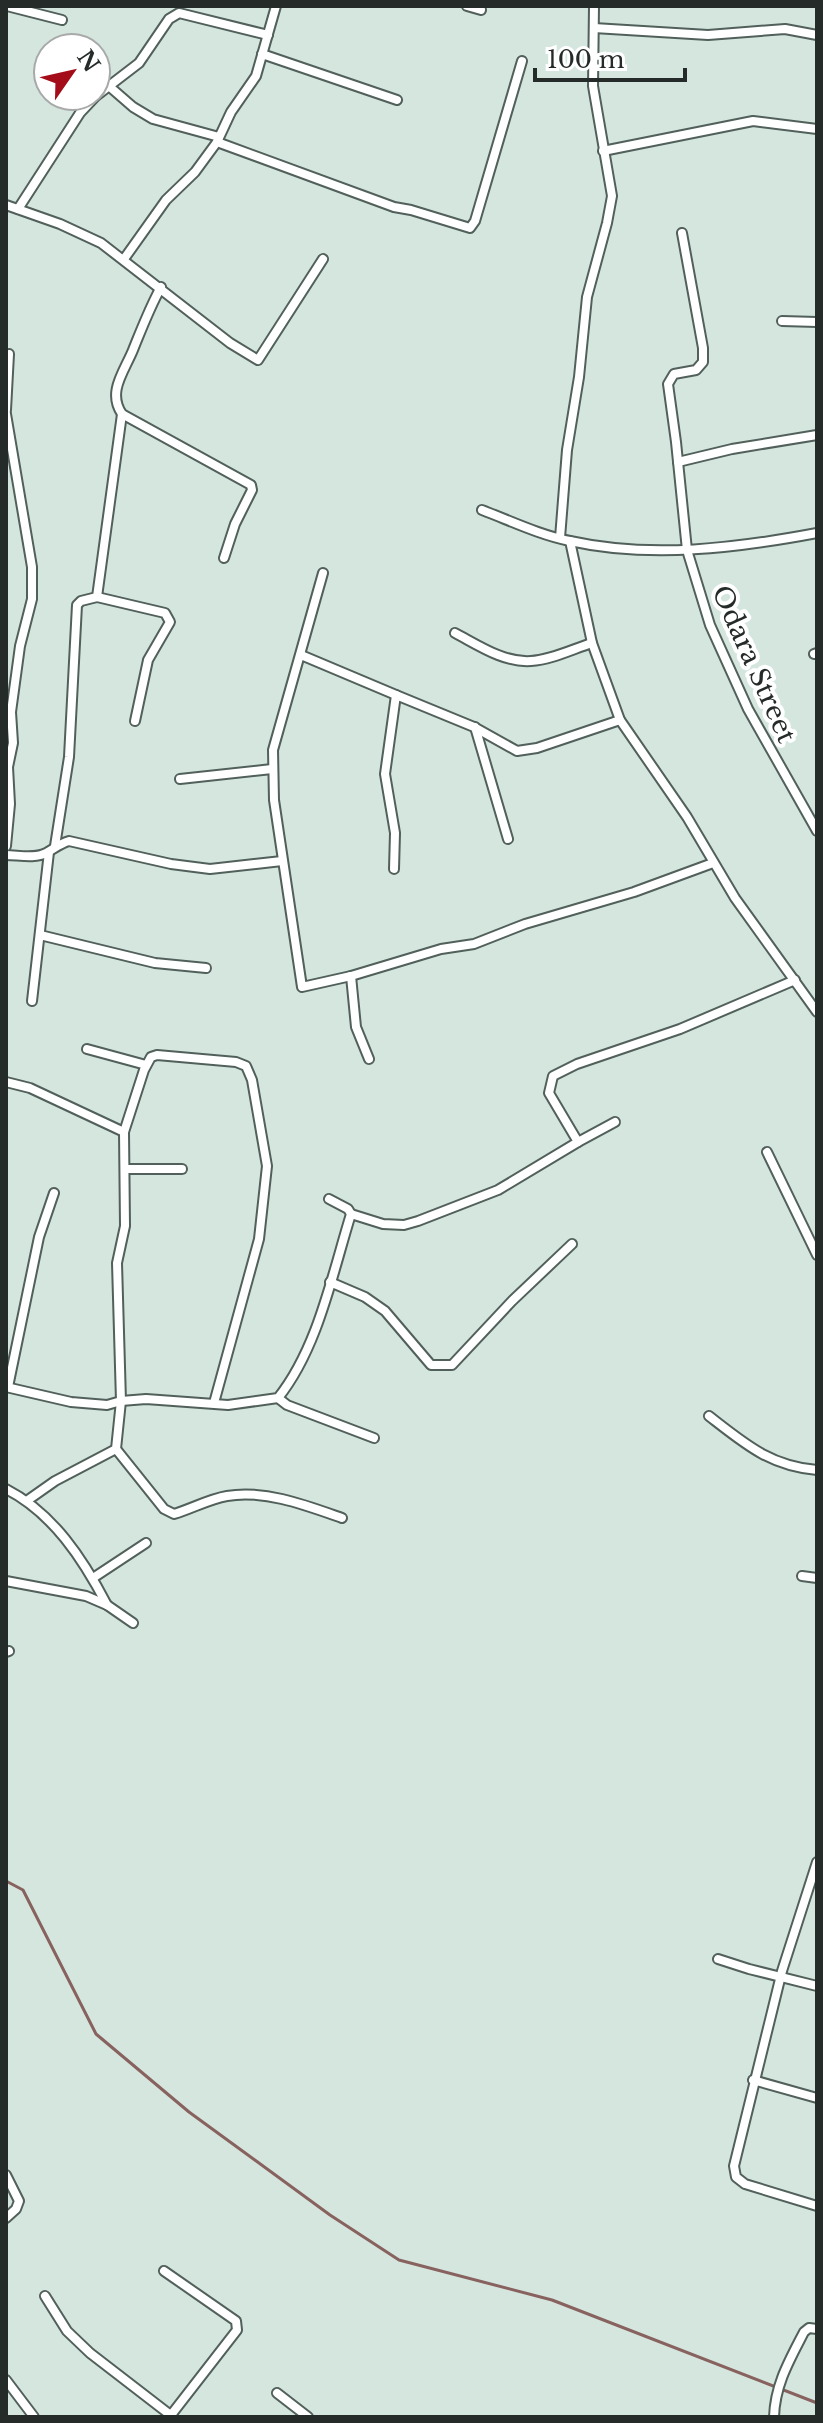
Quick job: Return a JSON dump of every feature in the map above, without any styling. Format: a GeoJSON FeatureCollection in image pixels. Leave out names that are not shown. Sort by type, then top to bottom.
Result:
{"type":"FeatureCollection","features":[{"type":"Feature","properties":{"kind":"street"},"geometry":{"type":"LineString","coordinates":[[7,6],[62,20]]}},
{"type":"Feature","properties":{"kind":"street"},"geometry":{"type":"LineString","coordinates":[[124,259],[166,200],[195,172],[218,140],[231,112],[256,76],[276,6]]}},
{"type":"Feature","properties":{"kind":"street"},"geometry":{"type":"LineString","coordinates":[[467,6],[481,10]]}},
{"type":"Feature","properties":{"kind":"street"},"geometry":{"type":"LineString","coordinates":[[560,538],[567,450],[579,377],[587,297],[612,196],[593,86],[594,6]]}},
{"type":"Feature","properties":{"kind":"street"},"geometry":{"type":"LineString","coordinates":[[112,85],[139,63],[169,19],[179,13],[268,35]]}},
{"type":"Feature","properties":{"kind":"street"},"geometry":{"type":"LineString","coordinates":[[594,28],[708,35],[785,29],[817,35]]}},
{"type":"Feature","properties":{"kind":"street"},"geometry":{"type":"LineString","coordinates":[[262,54],[397,100]]}},
{"type":"Feature","properties":{"kind":"street"},"geometry":{"type":"LineString","coordinates":[[112,89],[153,119],[218,140],[394,207],[470,228],[494,165],[522,61]]}},
{"type":"Feature","properties":{"kind":"street"},"geometry":{"type":"LineString","coordinates":[[18,209],[81,112]]}},
{"type":"Feature","properties":{"kind":"street"},"geometry":{"type":"LineString","coordinates":[[603,151],[753,121],[817,129]]}},
{"type":"Feature","properties":{"kind":"street"},"geometry":{"type":"LineString","coordinates":[[6,205],[101,243],[230,343],[258,360],[323,259]]}},
{"type":"Feature","properties":{"kind":"street","name":"Odara Street"},"geometry":{"type":"LineString","coordinates":[[682,233],[703,348],[703,362],[696,370],[674,374],[668,384],[687,550],[710,625],[748,709],[817,831]]}},
{"type":"Feature","properties":{"kind":"street"},"geometry":{"type":"LineString","coordinates":[[161,287],[119,376],[115,391],[116,406],[122,414],[251,485],[252,490],[235,524],[224,558]]}},
{"type":"Feature","properties":{"kind":"street"},"geometry":{"type":"LineString","coordinates":[[782,321],[817,322]]}},
{"type":"Feature","properties":{"kind":"street"},"geometry":{"type":"LineString","coordinates":[[6,846],[10,804],[7,765],[13,743],[11,712],[14,682],[32,599],[32,567],[6,412],[9,354]]}},
{"type":"Feature","properties":{"kind":"street"},"geometry":{"type":"LineString","coordinates":[[97,597],[122,414]]}},
{"type":"Feature","properties":{"kind":"street"},"geometry":{"type":"LineString","coordinates":[[678,462],[732,449],[817,435]]}},
{"type":"Feature","properties":{"kind":"street"},"geometry":{"type":"LineString","coordinates":[[482,510],[570,541],[629,549],[687,550],[817,533]]}},
{"type":"Feature","properties":{"kind":"street"},"geometry":{"type":"LineString","coordinates":[[570,541],[592,643],[620,720],[687,817],[735,898],[817,1012]]}},
{"type":"Feature","properties":{"kind":"street"},"geometry":{"type":"LineString","coordinates":[[323,573],[273,750],[272,769],[282,861],[302,987],[441,949],[474,944],[525,924],[634,892],[713,863]]}},
{"type":"Feature","properties":{"kind":"street"},"geometry":{"type":"LineString","coordinates":[[32,1001],[52,849],[69,757],[77,605],[81,601],[97,597],[165,613],[169,617],[170,622],[148,660],[135,721]]}},
{"type":"Feature","properties":{"kind":"street"},"geometry":{"type":"LineString","coordinates":[[455,633],[496,654],[521,661],[535,661],[592,643]]}},
{"type":"Feature","properties":{"kind":"street"},"geometry":{"type":"LineString","coordinates":[[301,655],[474,727],[517,751],[537,748],[620,720]]}},
{"type":"Feature","properties":{"kind":"street"},"geometry":{"type":"LineString","coordinates":[[394,869],[395,833],[385,774],[396,695]]}},
{"type":"Feature","properties":{"kind":"street"},"geometry":{"type":"LineString","coordinates":[[474,727],[508,839]]}},
{"type":"Feature","properties":{"kind":"street"},"geometry":{"type":"LineString","coordinates":[[180,779],[272,769]]}},
{"type":"Feature","properties":{"kind":"street"},"geometry":{"type":"LineString","coordinates":[[6,855],[39,856],[69,841],[171,864],[210,869],[282,861]]}},
{"type":"Feature","properties":{"kind":"street"},"geometry":{"type":"LineString","coordinates":[[40,935],[155,963],[206,968]]}},
{"type":"Feature","properties":{"kind":"street"},"geometry":{"type":"LineString","coordinates":[[351,976],[356,1027],[369,1059]]}},
{"type":"Feature","properties":{"kind":"street"},"geometry":{"type":"LineString","coordinates":[[578,1142],[549,1093],[553,1076],[577,1064],[680,1029],[795,980]]}},
{"type":"Feature","properties":{"kind":"street"},"geometry":{"type":"LineString","coordinates":[[87,1049],[146,1065]]}},
{"type":"Feature","properties":{"kind":"street"},"geometry":{"type":"LineString","coordinates":[[214,1403],[259,1239],[267,1166],[252,1080],[246,1066],[236,1062],[157,1055],[151,1057],[146,1065],[124,1132],[125,1226],[117,1263],[121,1401],[116,1449],[164,1509],[174,1514],[226,1496],[251,1495],[304,1505],[342,1518]]}},
{"type":"Feature","properties":{"kind":"street"},"geometry":{"type":"LineString","coordinates":[[6,1082],[30,1088],[124,1132]]}},
{"type":"Feature","properties":{"kind":"street"},"geometry":{"type":"LineString","coordinates":[[329,1199],[348,1209],[351,1214],[383,1224],[404,1225],[498,1190],[615,1122]]}},
{"type":"Feature","properties":{"kind":"street"},"geometry":{"type":"LineString","coordinates":[[767,1152],[817,1255]]}},
{"type":"Feature","properties":{"kind":"street"},"geometry":{"type":"LineString","coordinates":[[126,1169],[182,1169]]}},
{"type":"Feature","properties":{"kind":"street"},"geometry":{"type":"LineString","coordinates":[[54,1193],[39,1237],[7,1387],[71,1402],[107,1405],[146,1399],[228,1405],[278,1398],[295,1377],[351,1214]]}},
{"type":"Feature","properties":{"kind":"street"},"geometry":{"type":"LineString","coordinates":[[330,1282],[365,1297],[385,1311],[431,1365],[442,1367],[452,1365],[462,1356],[512,1301],[572,1244]]}},
{"type":"Feature","properties":{"kind":"street"},"geometry":{"type":"LineString","coordinates":[[278,1398],[287,1405],[374,1438]]}},
{"type":"Feature","properties":{"kind":"street"},"geometry":{"type":"LineString","coordinates":[[709,1416],[762,1456],[794,1468],[817,1470]]}},
{"type":"Feature","properties":{"kind":"street"},"geometry":{"type":"LineString","coordinates":[[28,1500],[55,1481],[116,1449]]}},
{"type":"Feature","properties":{"kind":"street"},"geometry":{"type":"LineString","coordinates":[[6,1489],[28,1500],[53,1523],[93,1578],[107,1605]]}},
{"type":"Feature","properties":{"kind":"street"},"geometry":{"type":"LineString","coordinates":[[93,1578],[146,1543]]}},
{"type":"Feature","properties":{"kind":"street"},"geometry":{"type":"LineString","coordinates":[[802,1576],[817,1578]]}},
{"type":"Feature","properties":{"kind":"street"},"geometry":{"type":"LineString","coordinates":[[6,1581],[86,1596],[107,1605],[133,1623]]}},
{"type":"Feature","properties":{"kind":"street"},"geometry":{"type":"LineString","coordinates":[[817,1862],[814,1881],[781,1975],[734,2166],[736,2177],[745,2184],[817,2206]]}},
{"type":"Feature","properties":{"kind":"street"},"geometry":{"type":"LineString","coordinates":[[718,1959],[817,1986]]}},
{"type":"Feature","properties":{"kind":"street"},"geometry":{"type":"LineString","coordinates":[[753,2080],[817,2098]]}},
{"type":"Feature","properties":{"kind":"street"},"geometry":{"type":"LineString","coordinates":[[6,2175],[19,2201],[16,2209],[6,2218]]}},
{"type":"Feature","properties":{"kind":"street"},"geometry":{"type":"LineString","coordinates":[[45,2296],[67,2331],[90,2353],[172,2416],[237,2330],[236,2321],[164,2271]]}},
{"type":"Feature","properties":{"kind":"street"},"geometry":{"type":"LineString","coordinates":[[774,2417],[774,2396],[781,2377],[804,2332],[809,2328],[817,2329]]}},
{"type":"Feature","properties":{"kind":"street"},"geometry":{"type":"LineString","coordinates":[[6,2380],[34,2417]]}},
{"type":"Feature","properties":{"kind":"street"},"geometry":{"type":"LineString","coordinates":[[277,2393],[308,2417]]}},
{"type":"Feature","properties":{"kind":"waterway"},"geometry":{"type":"LineString","coordinates":[[6,1881],[23,1890],[96,2034],[189,2112],[330,2215],[399,2260],[552,2300],[817,2403]]}}]}
